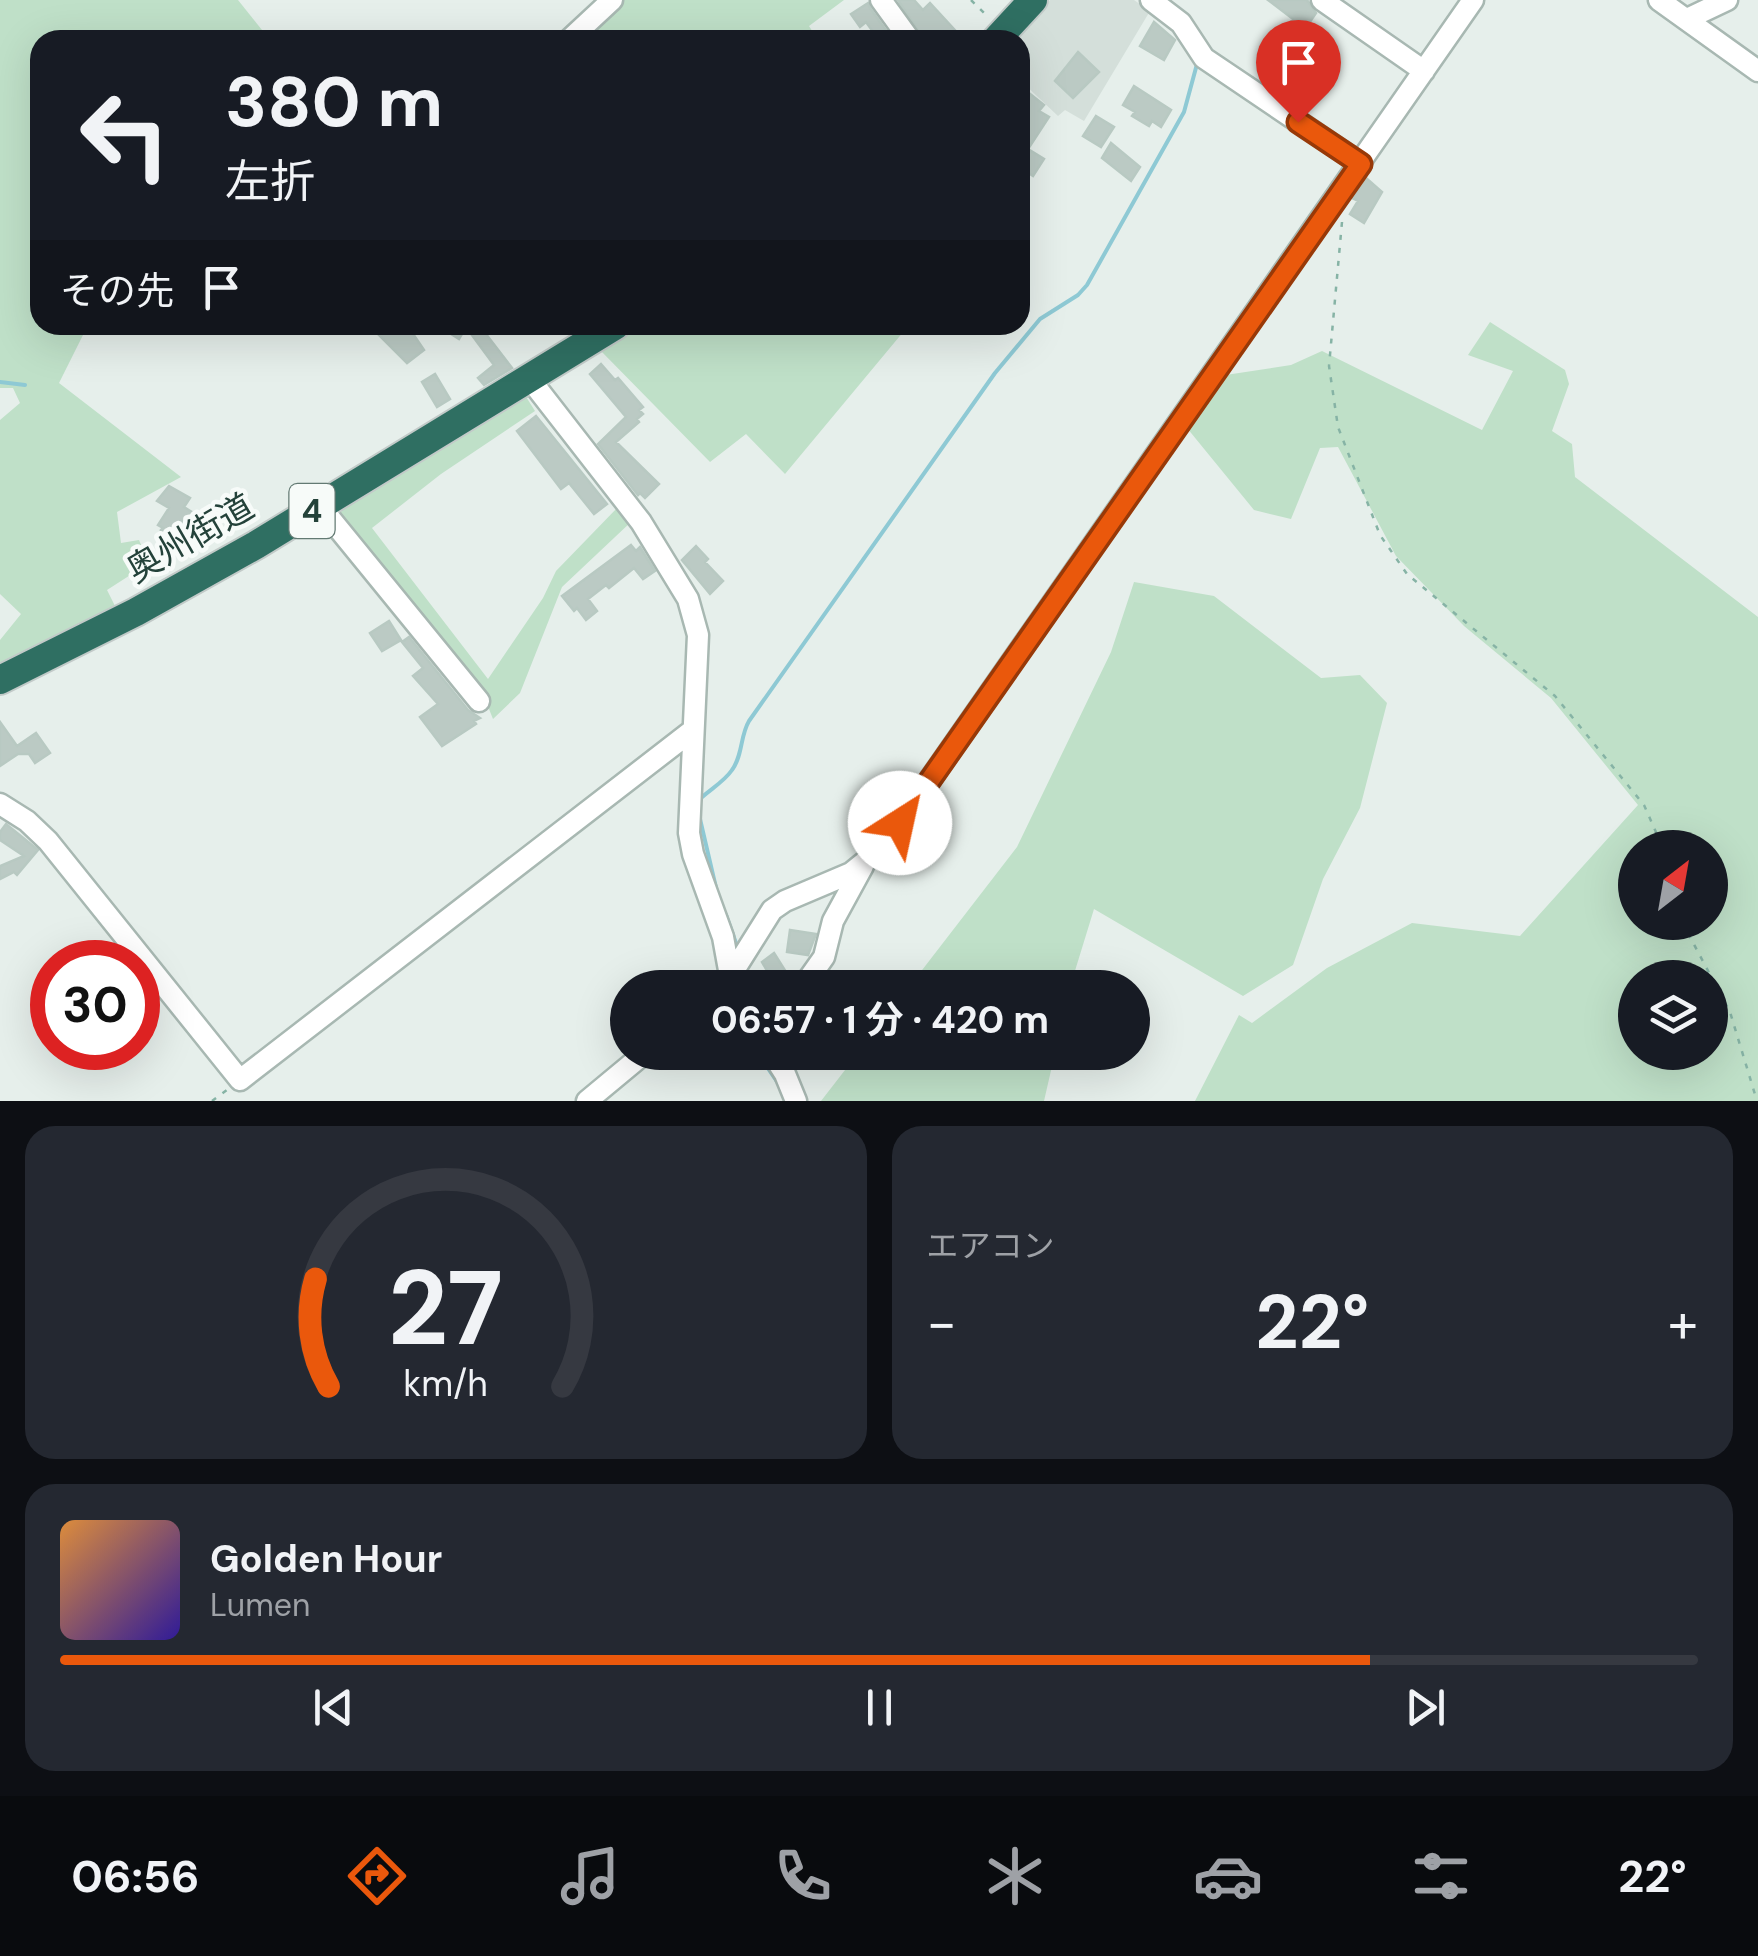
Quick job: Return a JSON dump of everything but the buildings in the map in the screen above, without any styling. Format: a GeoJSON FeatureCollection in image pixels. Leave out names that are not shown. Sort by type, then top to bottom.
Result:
{"type":"FeatureCollection","features":[{"type":"Feature","properties":{"kind":"highway"},"geometry":{"type":"LineString","coordinates":[[1006,30],[1033,0]]}},
{"type":"Feature","properties":{"kind":"highway","name":"奥州街道"},"geometry":{"type":"LineString","coordinates":[[0,680],[136,612],[320,506],[599,335]]}},
{"type":"Feature","properties":{"kind":"street"},"geometry":{"type":"LineString","coordinates":[[580,30],[612,0]]}},
{"type":"Feature","properties":{"kind":"street"},"geometry":{"type":"LineString","coordinates":[[881,0],[903,30]]}},
{"type":"Feature","properties":{"kind":"street"},"geometry":{"type":"LineString","coordinates":[[1152,0],[1181,22],[1204,58],[1361,164]]}},
{"type":"Feature","properties":{"kind":"street"},"geometry":{"type":"LineString","coordinates":[[1322,0],[1424,72]]}},
{"type":"Feature","properties":{"kind":"street"},"geometry":{"type":"LineString","coordinates":[[738,970],[772,910],[785,900],[851,874],[883,847],[1473,0]]}},
{"type":"Feature","properties":{"kind":"street"},"geometry":{"type":"LineString","coordinates":[[1658,0],[1758,71]]}},
{"type":"Feature","properties":{"kind":"street"},"geometry":{"type":"LineString","coordinates":[[1687,19],[1726,0]]}},
{"type":"Feature","properties":{"kind":"street"},"geometry":{"type":"LineString","coordinates":[[528,378],[641,522],[688,598],[698,635],[689,833],[723,937],[727,970]]}},
{"type":"Feature","properties":{"kind":"street"},"geometry":{"type":"LineString","coordinates":[[320,506],[480,701]]}},
{"type":"Feature","properties":{"kind":"street"},"geometry":{"type":"LineString","coordinates":[[0,804],[27,821],[48,841],[240,1080],[693,730]]}},
{"type":"Feature","properties":{"kind":"street"},"geometry":{"type":"LineString","coordinates":[[815,970],[824,958],[838,910],[864,864]]}},
{"type":"Feature","properties":{"kind":"street"},"geometry":{"type":"LineString","coordinates":[[587,1101],[624,1070]]}},
{"type":"Feature","properties":{"kind":"street"},"geometry":{"type":"LineString","coordinates":[[782,1070],[796,1101]]}},
{"type":"Feature","properties":{"kind":"path"},"geometry":{"type":"LineString","coordinates":[[970,0],[995,30]]}},
{"type":"Feature","properties":{"kind":"path"},"geometry":{"type":"LineString","coordinates":[[1342,218],[1329,366],[1338,427],[1380,535],[1407,574],[1555,696],[1644,805],[1655,830]]}},
{"type":"Feature","properties":{"kind":"path"},"geometry":{"type":"LineString","coordinates":[[1692,940],[1730,1012],[1757,1101]]}},
{"type":"Feature","properties":{"kind":"shaded area"},"geometry":{"type":"Polygon","coordinates":[[[1050,0],[1134,0],[1150,11],[1084,121],[1065,110],[1058,116],[1030,89],[1030,30],[1021,30],[1050,0]]]}},
{"type":"Feature","properties":{"kind":"green space"},"geometry":{"type":"Polygon","coordinates":[[[0,0],[238,0],[262,30],[30,30],[30,335],[83,335],[59,383],[181,477],[117,512],[121,543],[139,540],[149,563],[107,590],[116,608],[0,667],[0,640],[21,614],[0,594],[0,420],[20,403],[13,388],[0,388],[0,0]]]}},
{"type":"Feature","properties":{"kind":"green space"},"geometry":{"type":"Polygon","coordinates":[[[597,0],[844,0],[809,26],[812,30],[564,30],[597,0]]]}},
{"type":"Feature","properties":{"kind":"green space"},"geometry":{"type":"Polygon","coordinates":[[[1490,322],[1565,370],[1569,384],[1552,431],[1572,444],[1575,477],[1758,617],[1758,1101],[1195,1101],[1239,1015],[1252,1023],[1327,968],[1412,923],[1520,936],[1638,805],[1551,698],[1464,626],[1396,556],[1338,447],[1320,448],[1291,519],[1254,510],[1187,428],[1219,376],[1291,365],[1322,351],[1482,430],[1513,371],[1468,355],[1490,322]]]}},
{"type":"Feature","properties":{"kind":"green space"},"geometry":{"type":"Polygon","coordinates":[[[627,335],[901,335],[785,474],[746,434],[710,462],[601,351],[627,335]]]}},
{"type":"Feature","properties":{"kind":"green space"},"geometry":{"type":"Polygon","coordinates":[[[523,392],[535,411],[441,474],[372,528],[488,679],[543,598],[556,571],[619,506],[632,521],[562,587],[520,693],[493,719],[487,704],[329,516],[523,392]]]}},
{"type":"Feature","properties":{"kind":"green space"},"geometry":{"type":"Polygon","coordinates":[[[1134,582],[1214,596],[1321,678],[1360,675],[1387,703],[1360,808],[1323,879],[1293,965],[1243,996],[1094,909],[1075,970],[922,970],[1017,847],[1111,652],[1134,582]]]}},
{"type":"Feature","properties":{"kind":"green space"},"geometry":{"type":"Polygon","coordinates":[[[845,1070],[1051,1070],[1044,1101],[821,1101],[845,1070]]]}},
{"type":"Feature","properties":{"kind":"waterway"},"geometry":{"type":"LineString","coordinates":[[1030,331],[1040,319],[1087,285],[1184,112],[1197,64]]}},
{"type":"Feature","properties":{"kind":"waterway"},"geometry":{"type":"LineString","coordinates":[[700,799],[732,770],[749,721],[995,373],[1027,335]]}},
{"type":"Feature","properties":{"kind":"waterway"},"geometry":{"type":"LineString","coordinates":[[0,382],[25,385]]}},
{"type":"Feature","properties":{"kind":"waterway"},"geometry":{"type":"LineString","coordinates":[[700,819],[717,892]]}},
{"type":"Feature","properties":{"kind":"waterway"},"geometry":{"type":"LineString","coordinates":[[726,915],[737,946]]}},
{"type":"Feature","properties":{"kind":"waterway"},"geometry":{"type":"LineString","coordinates":[[769,1070],[780,1086]]}},
{"type":"Feature","properties":{"kind":"route"},"geometry":{"type":"LineString","coordinates":[[900,823],[1361,164],[1298,122]]}}]}
